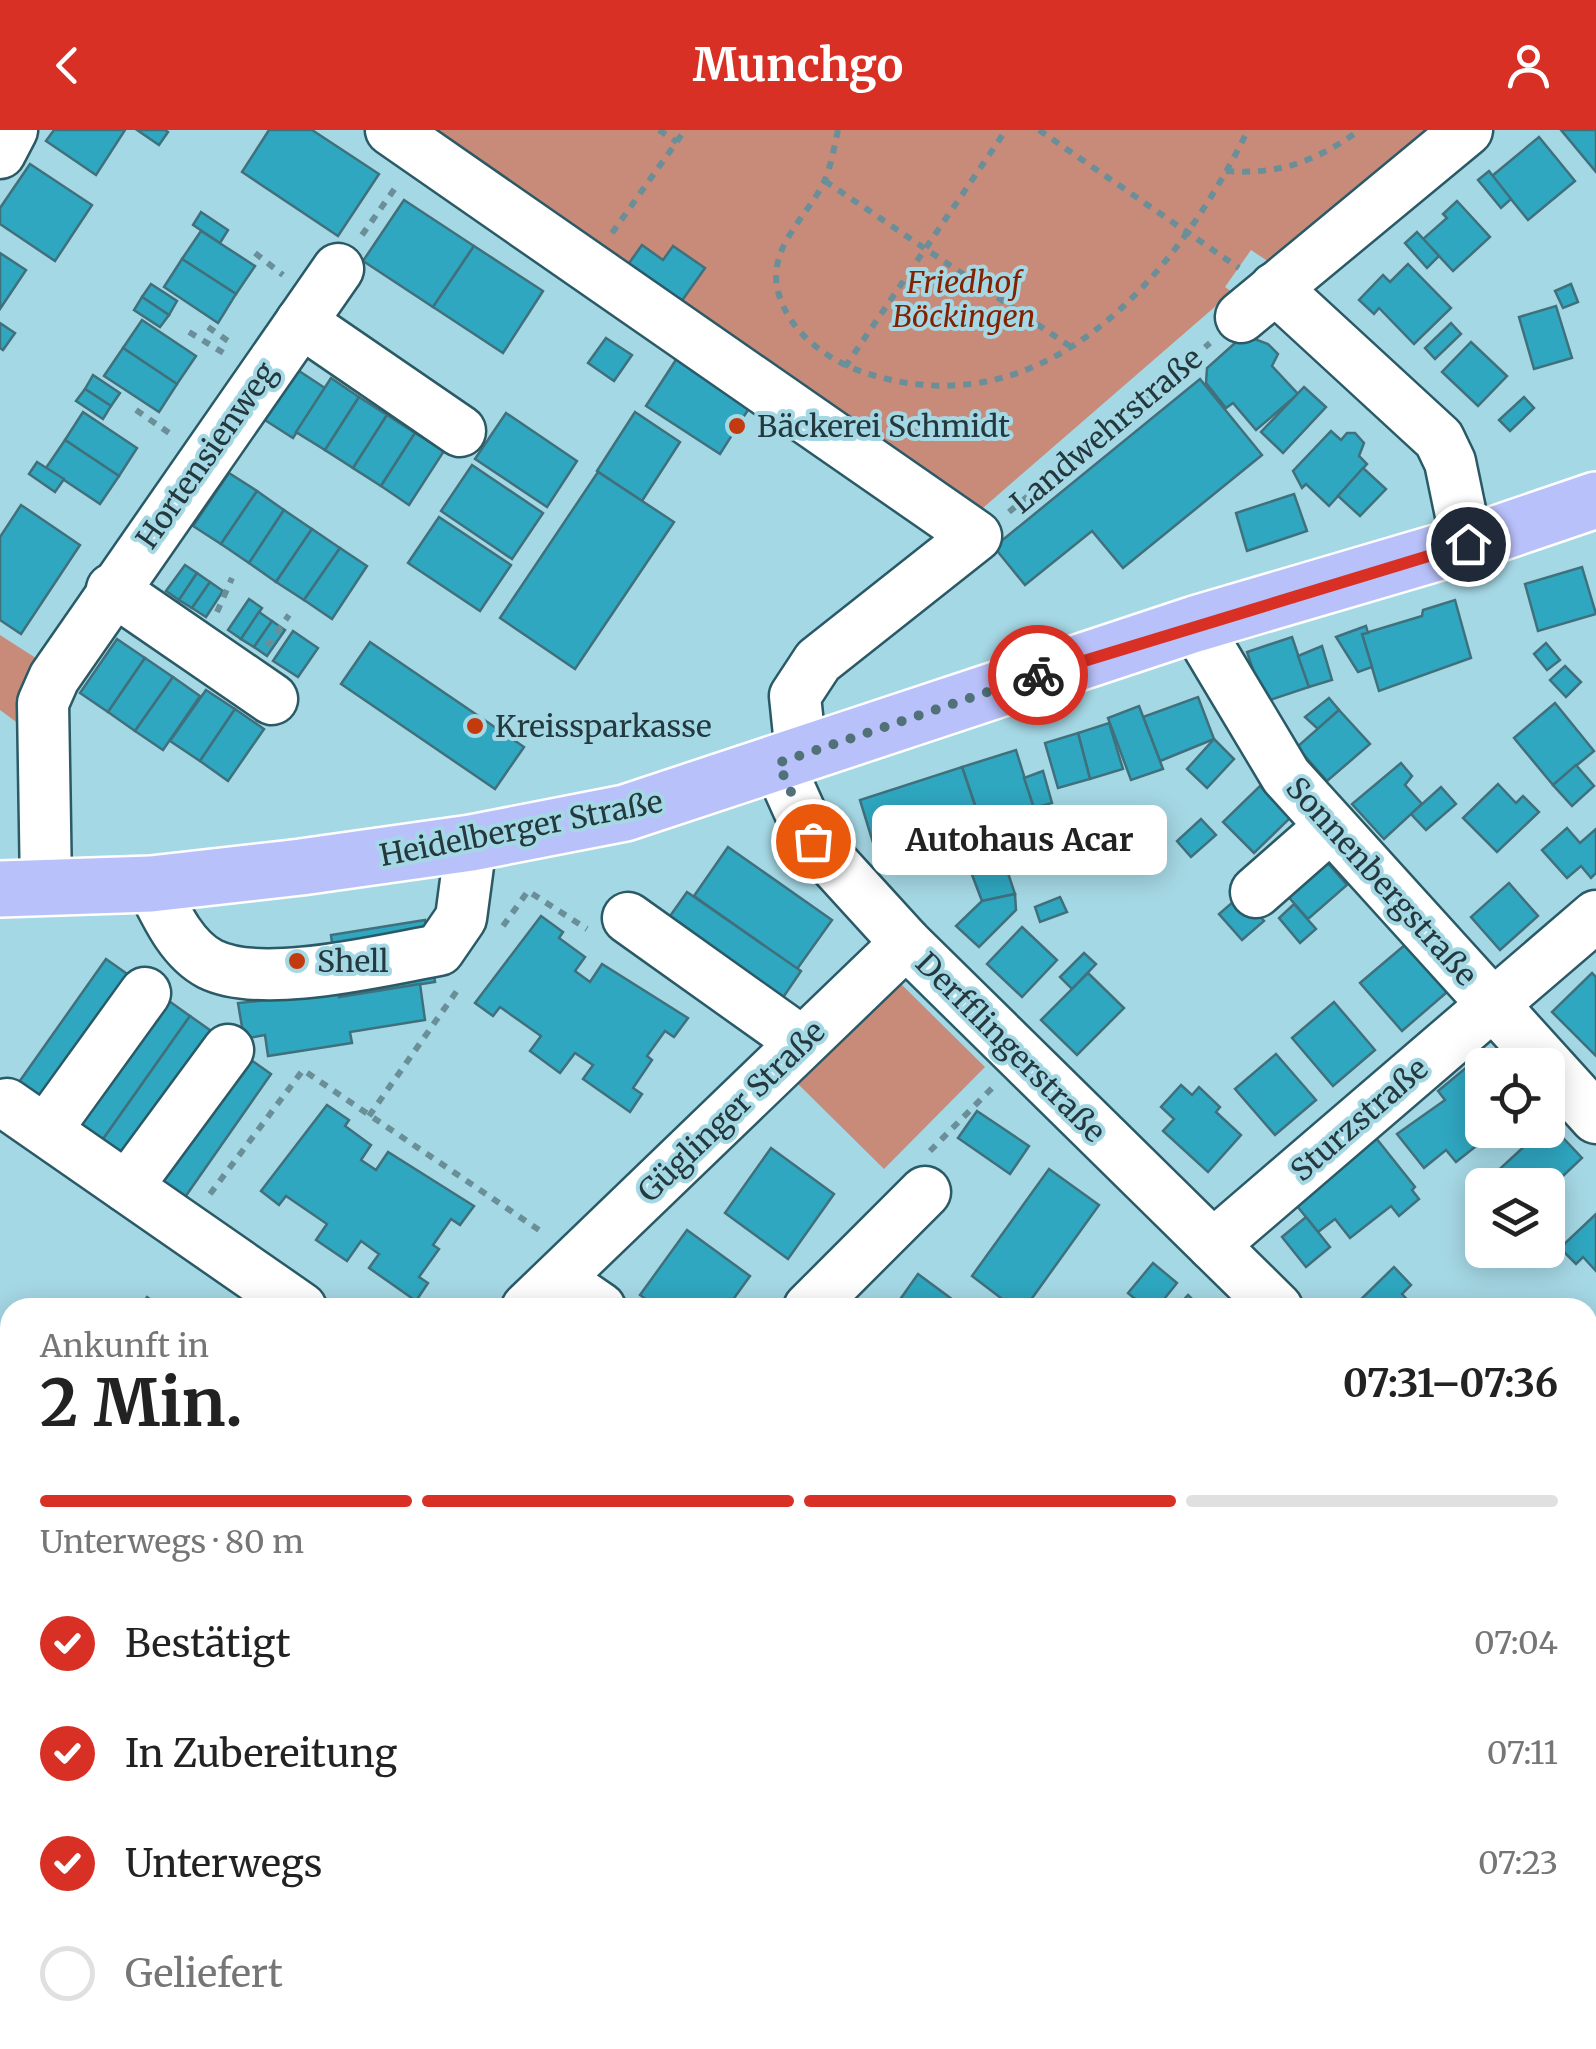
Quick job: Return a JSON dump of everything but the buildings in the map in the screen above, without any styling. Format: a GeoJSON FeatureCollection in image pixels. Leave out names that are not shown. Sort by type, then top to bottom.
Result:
{"type":"FeatureCollection","features":[{"type":"Feature","properties":{"kind":"main road","name":"Heidelberger Straße"},"geometry":{"type":"LineString","coordinates":[[23,888],[151,884],[471,843],[625,814],[1195,624],[1468,544],[1596,500]]}},
{"type":"Feature","properties":{"kind":"street"},"geometry":{"type":"LineString","coordinates":[[0,153],[12,130]]}},
{"type":"Feature","properties":{"kind":"street"},"geometry":{"type":"LineString","coordinates":[[1467,130],[1258,302],[1438,439],[1450,462],[1468,544]]}},
{"type":"Feature","properties":{"kind":"street"},"geometry":{"type":"LineString","coordinates":[[406,141],[976,536],[818,661],[795,696],[789,758]]}},
{"type":"Feature","properties":{"kind":"street","name":"Hortensienweg"},"geometry":{"type":"LineString","coordinates":[[23,888],[43,703],[54,678],[338,268]]}},
{"type":"Feature","properties":{"kind":"street"},"geometry":{"type":"LineString","coordinates":[[301,322],[460,431]]}},
{"type":"Feature","properties":{"kind":"street"},"geometry":{"type":"LineString","coordinates":[[112,589],[272,699]]}},
{"type":"Feature","properties":{"kind":"street","name":"Sonnenbergstraße"},"geometry":{"type":"LineString","coordinates":[[1195,624],[1286,776],[1596,1118]]}},
{"type":"Feature","properties":{"kind":"street","name":"Derfflingerstraße"},"geometry":{"type":"LineString","coordinates":[[789,758],[813,841],[906,943],[1021,1059],[1267,1298]]}},
{"type":"Feature","properties":{"kind":"street"},"geometry":{"type":"LineString","coordinates":[[1256,892],[1330,827]]}},
{"type":"Feature","properties":{"kind":"street"},"geometry":{"type":"LineString","coordinates":[[151,884],[178,933],[210,964],[248,973],[319,971],[439,950],[461,918],[471,843]]}},
{"type":"Feature","properties":{"kind":"street","name":"Sturzstraße"},"geometry":{"type":"LineString","coordinates":[[1214,1244],[1596,916]]}},
{"type":"Feature","properties":{"kind":"street"},"geometry":{"type":"LineString","coordinates":[[628,918],[802,1042]]}},
{"type":"Feature","properties":{"kind":"street","name":"Güglinger Straße"},"geometry":{"type":"LineString","coordinates":[[555,1281],[906,943]]}},
{"type":"Feature","properties":{"kind":"street"},"geometry":{"type":"LineString","coordinates":[[145,993],[26,1117],[287,1298]]}},
{"type":"Feature","properties":{"kind":"street"},"geometry":{"type":"LineString","coordinates":[[128,1187],[228,1050]]}},
{"type":"Feature","properties":{"kind":"street"},"geometry":{"type":"LineString","coordinates":[[819,1298],[926,1192]]}},
{"type":"Feature","properties":{"kind":"street"},"geometry":{"type":"LineString","coordinates":[[555,1281],[583,1298]]}},
{"type":"Feature","properties":{"kind":"path"},"geometry":{"type":"LineString","coordinates":[[659,130],[676,142]]}},
{"type":"Feature","properties":{"kind":"path"},"geometry":{"type":"LineString","coordinates":[[588,266],[685,130]]}},
{"type":"Feature","properties":{"kind":"path"},"geometry":{"type":"LineString","coordinates":[[838,130],[825,181],[780,256],[777,289],[791,320],[811,342],[845,367],[900,384],[962,386],[1028,371],[1074,349],[1119,313],[1156,274],[1226,171],[1248,130]]}},
{"type":"Feature","properties":{"kind":"path"},"geometry":{"type":"LineString","coordinates":[[845,367],[1006,130]]}},
{"type":"Feature","properties":{"kind":"path"},"geometry":{"type":"LineString","coordinates":[[1039,130],[1185,231],[1258,302]]}},
{"type":"Feature","properties":{"kind":"path"},"geometry":{"type":"LineString","coordinates":[[1226,171],[1279,171],[1320,158],[1360,130]]}},
{"type":"Feature","properties":{"kind":"path"},"geometry":{"type":"LineString","coordinates":[[338,268],[406,141]]}},
{"type":"Feature","properties":{"kind":"path"},"geometry":{"type":"LineString","coordinates":[[825,181],[1074,349]]}},
{"type":"Feature","properties":{"kind":"path","name":"Landwehrstraße"},"geometry":{"type":"LineString","coordinates":[[976,536],[1258,302]]}},
{"type":"Feature","properties":{"kind":"path"},"geometry":{"type":"LineString","coordinates":[[494,939],[528,891],[609,942],[628,918]]}},
{"type":"Feature","properties":{"kind":"path"},"geometry":{"type":"LineString","coordinates":[[369,1116],[471,972]]}},
{"type":"Feature","properties":{"kind":"path"},"geometry":{"type":"LineString","coordinates":[[926,1192],[909,1172],[1021,1059]]}},
{"type":"Feature","properties":{"kind":"path"},"geometry":{"type":"LineString","coordinates":[[185,1227],[303,1070],[369,1116],[555,1281]]}},
{"type":"Feature","properties":{"kind":"green space","name":"Friedhof Böckingen"},"geometry":{"type":"Polygon","coordinates":[[[426,130],[1433,130],[1269,262],[1251,250],[1225,287],[1232,292],[976,514],[426,130]]]}},
{"type":"Feature","properties":{"kind":"green space"},"geometry":{"type":"Polygon","coordinates":[[[0,635],[42,662],[27,730],[0,710],[0,635]]]}},
{"type":"Feature","properties":{"kind":"green space"},"geometry":{"type":"Polygon","coordinates":[[[899,982],[985,1067],[884,1169],[798,1084],[899,982]]]}},
{"type":"Feature","properties":{"kind":"way so far"},"geometry":{"type":"LineString","coordinates":[[813,841],[778,763],[1038,675]]}},
{"type":"Feature","properties":{"kind":"place","name":"Bäckerei Schmidt"},"geometry":{"type":"Point","coordinates":[737,426]}},
{"type":"Feature","properties":{"kind":"place","name":"Kreissparkasse"},"geometry":{"type":"Point","coordinates":[475,726]}},
{"type":"Feature","properties":{"kind":"place","name":"Autohaus Acar"},"geometry":{"type":"Point","coordinates":[813,841]}},
{"type":"Feature","properties":{"kind":"place","name":"Shell"},"geometry":{"type":"Point","coordinates":[297,961]}},
{"type":"Feature","properties":{"kind":"route"},"geometry":{"type":"LineString","coordinates":[[1038,675],[1195,624],[1468,544]]}}]}
